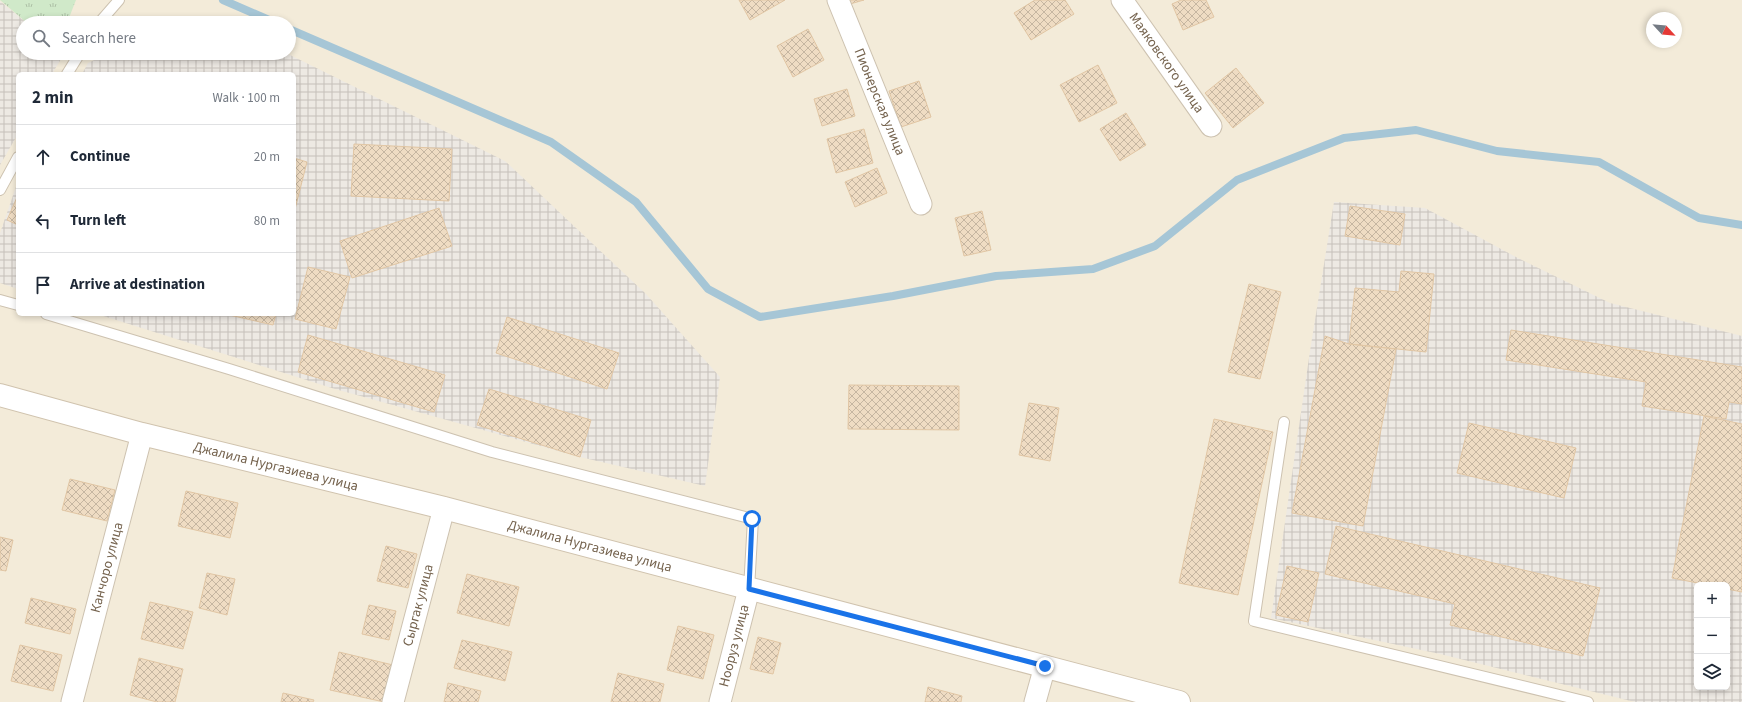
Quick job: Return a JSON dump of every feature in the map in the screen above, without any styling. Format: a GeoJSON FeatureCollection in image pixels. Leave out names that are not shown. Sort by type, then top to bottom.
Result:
{"type":"FeatureCollection","features":[{"type":"Feature","properties":{"kind":"street","name":"Пионерская улица"},"geometry":{"type":"LineString","coordinates":[[838,0],[921,204]]}},
{"type":"Feature","properties":{"kind":"street","name":"Маяковского улица"},"geometry":{"type":"LineString","coordinates":[[1122,0],[1211,126]]}},
{"type":"Feature","properties":{"kind":"street","name":"Джалила Нургазиева улица"},"geometry":{"type":"LineString","coordinates":[[0,395],[142,434],[444,508],[1179,702]]}},
{"type":"Feature","properties":{"kind":"street","name":"Канчоро улица"},"geometry":{"type":"LineString","coordinates":[[72,702],[142,434]]}},
{"type":"Feature","properties":{"kind":"street","name":"Сыргак улица"},"geometry":{"type":"LineString","coordinates":[[393,702],[444,508]]}},
{"type":"Feature","properties":{"kind":"street","name":"Нооруз улица"},"geometry":{"type":"LineString","coordinates":[[720,702],[749,589]]}},
{"type":"Feature","properties":{"kind":"street"},"geometry":{"type":"LineString","coordinates":[[1035,702],[1045,666]]}},
{"type":"Feature","properties":{"kind":"lane"},"geometry":{"type":"LineString","coordinates":[[105,16],[119,0]]}},
{"type":"Feature","properties":{"kind":"lane"},"geometry":{"type":"LineString","coordinates":[[68,72],[76,60]]}},
{"type":"Feature","properties":{"kind":"lane"},"geometry":{"type":"LineString","coordinates":[[0,190],[16,161]]}},
{"type":"Feature","properties":{"kind":"lane"},"geometry":{"type":"LineString","coordinates":[[0,300],[16,304]]}},
{"type":"Feature","properties":{"kind":"lane"},"geometry":{"type":"LineString","coordinates":[[53,316],[230,369],[492,452],[752,519],[749,589]]}},
{"type":"Feature","properties":{"kind":"lane"},"geometry":{"type":"LineString","coordinates":[[1284,422],[1254,621],[1588,702]]}},
{"type":"Feature","properties":{"kind":"shaded area"},"geometry":{"type":"Polygon","coordinates":[[[0,0],[1742,0],[1742,702],[0,702],[0,0]]]}},
{"type":"Feature","properties":{"kind":"shaded area"},"geometry":{"type":"Polygon","coordinates":[[[0,1],[18,16],[16,16],[16,60],[60,60],[53,72],[16,72],[16,137],[0,165],[0,1]]]}},
{"type":"Feature","properties":{"kind":"shaded area"},"geometry":{"type":"Polygon","coordinates":[[[296,58],[505,161],[646,294],[720,377],[705,486],[580,457],[335,389],[103,316],[296,316],[296,72],[83,72],[88,63],[94,60],[296,60],[296,58]]]}},
{"type":"Feature","properties":{"kind":"shaded area"},"geometry":{"type":"Polygon","coordinates":[[[16,187],[16,288],[0,283],[0,233],[16,187]]]}},
{"type":"Feature","properties":{"kind":"shaded area"},"geometry":{"type":"Polygon","coordinates":[[[1334,202],[1425,208],[1514,256],[1610,303],[1742,336],[1742,702],[1635,702],[1440,654],[1271,618],[1310,351],[1334,202]]]}},
{"type":"Feature","properties":{"kind":"green space"},"geometry":{"type":"Polygon","coordinates":[[[0,0],[76,0],[70,16],[19,16],[0,0]]]}},
{"type":"Feature","properties":{"kind":"building"},"geometry":{"type":"Polygon","coordinates":[[[739,0],[785,0],[750,20],[739,0]]]}},
{"type":"Feature","properties":{"kind":"building"},"geometry":{"type":"Polygon","coordinates":[[[848,0],[864,0],[850,4],[848,0]]]}},
{"type":"Feature","properties":{"kind":"building"},"geometry":{"type":"Polygon","coordinates":[[[1035,0],[1065,0],[1074,14],[1031,40],[1014,13],[1035,0]]]}},
{"type":"Feature","properties":{"kind":"building"},"geometry":{"type":"Polygon","coordinates":[[[1181,0],[1206,0],[1214,17],[1183,30],[1172,4],[1181,0]]]}},
{"type":"Feature","properties":{"kind":"building"},"geometry":{"type":"Polygon","coordinates":[[[808,29],[824,60],[793,77],[777,46],[808,29]]]}},
{"type":"Feature","properties":{"kind":"building"},"geometry":{"type":"Polygon","coordinates":[[[1098,65],[1117,103],[1079,122],[1060,85],[1098,65]]]}},
{"type":"Feature","properties":{"kind":"building"},"geometry":{"type":"Polygon","coordinates":[[[1236,68],[1264,103],[1233,128],[1205,93],[1236,68]]]}},
{"type":"Feature","properties":{"kind":"building"},"geometry":{"type":"Polygon","coordinates":[[[919,81],[931,117],[901,127],[889,91],[919,81]]]}},
{"type":"Feature","properties":{"kind":"building"},"geometry":{"type":"Polygon","coordinates":[[[847,89],[855,116],[822,126],[814,99],[847,89]]]}},
{"type":"Feature","properties":{"kind":"building"},"geometry":{"type":"Polygon","coordinates":[[[1126,113],[1146,145],[1120,161],[1100,129],[1126,113]]]}},
{"type":"Feature","properties":{"kind":"building"},"geometry":{"type":"Polygon","coordinates":[[[864,129],[873,163],[836,173],[827,139],[864,129]]]}},
{"type":"Feature","properties":{"kind":"building"},"geometry":{"type":"Polygon","coordinates":[[[354,144],[452,149],[449,201],[351,196],[354,144]]]}},
{"type":"Feature","properties":{"kind":"building"},"geometry":{"type":"Polygon","coordinates":[[[296,159],[307,162],[296,205],[296,159]]]}},
{"type":"Feature","properties":{"kind":"building"},"geometry":{"type":"Polygon","coordinates":[[[877,168],[887,193],[855,207],[845,182],[877,168]]]}},
{"type":"Feature","properties":{"kind":"building"},"geometry":{"type":"Polygon","coordinates":[[[16,200],[16,224],[7,220],[16,200]]]}},
{"type":"Feature","properties":{"kind":"building"},"geometry":{"type":"Polygon","coordinates":[[[1350,206],[1405,214],[1400,245],[1345,236],[1350,206]]]}},
{"type":"Feature","properties":{"kind":"building"},"geometry":{"type":"Polygon","coordinates":[[[439,208],[452,246],[352,278],[340,241],[439,208]]]}},
{"type":"Feature","properties":{"kind":"building"},"geometry":{"type":"Polygon","coordinates":[[[982,211],[991,250],[964,256],[955,218],[982,211]]]}},
{"type":"Feature","properties":{"kind":"building"},"geometry":{"type":"Polygon","coordinates":[[[308,267],[350,277],[336,329],[295,319],[308,267]]]}},
{"type":"Feature","properties":{"kind":"building"},"geometry":{"type":"Polygon","coordinates":[[[1401,271],[1434,274],[1426,352],[1349,344],[1355,288],[1399,292],[1401,271]]]}},
{"type":"Feature","properties":{"kind":"building"},"geometry":{"type":"Polygon","coordinates":[[[1249,284],[1281,292],[1260,379],[1228,372],[1249,284]]]}},
{"type":"Feature","properties":{"kind":"building"},"geometry":{"type":"Polygon","coordinates":[[[234,316],[275,316],[273,325],[234,316]]]}},
{"type":"Feature","properties":{"kind":"building"},"geometry":{"type":"Polygon","coordinates":[[[507,317],[619,353],[607,389],[496,353],[507,317]]]}},
{"type":"Feature","properties":{"kind":"building"},"geometry":{"type":"Polygon","coordinates":[[[1511,330],[1742,367],[1742,404],[1729,402],[1726,419],[1642,406],[1646,382],[1506,360],[1511,330]]]}},
{"type":"Feature","properties":{"kind":"building"},"geometry":{"type":"Polygon","coordinates":[[[308,335],[445,375],[434,412],[298,372],[308,335]]]}},
{"type":"Feature","properties":{"kind":"building"},"geometry":{"type":"Polygon","coordinates":[[[1325,336],[1349,344],[1396,349],[1363,526],[1292,513],[1325,336]]]}},
{"type":"Feature","properties":{"kind":"building"},"geometry":{"type":"Polygon","coordinates":[[[849,385],[959,386],[959,430],[848,429],[849,385]]]}},
{"type":"Feature","properties":{"kind":"building"},"geometry":{"type":"Polygon","coordinates":[[[489,389],[591,420],[580,457],[477,425],[489,389]]]}},
{"type":"Feature","properties":{"kind":"building"},"geometry":{"type":"Polygon","coordinates":[[[1029,403],[1059,408],[1050,461],[1019,455],[1029,403]]]}},
{"type":"Feature","properties":{"kind":"building"},"geometry":{"type":"Polygon","coordinates":[[[1704,416],[1742,424],[1742,592],[1730,590],[1730,582],[1694,582],[1672,578],[1704,416]]]}},
{"type":"Feature","properties":{"kind":"building"},"geometry":{"type":"Polygon","coordinates":[[[1214,419],[1273,432],[1238,595],[1179,583],[1214,419]]]}},
{"type":"Feature","properties":{"kind":"building"},"geometry":{"type":"Polygon","coordinates":[[[1469,423],[1576,448],[1564,498],[1457,473],[1469,423]]]}},
{"type":"Feature","properties":{"kind":"building"},"geometry":{"type":"Polygon","coordinates":[[[70,479],[115,490],[107,521],[62,510],[70,479]]]}},
{"type":"Feature","properties":{"kind":"building"},"geometry":{"type":"Polygon","coordinates":[[[186,491],[238,503],[230,538],[178,526],[186,491]]]}},
{"type":"Feature","properties":{"kind":"building"},"geometry":{"type":"Polygon","coordinates":[[[1336,526],[1600,588],[1583,656],[1450,625],[1455,604],[1325,574],[1336,526]]]}},
{"type":"Feature","properties":{"kind":"building"},"geometry":{"type":"Polygon","coordinates":[[[0,537],[13,540],[6,571],[0,570],[0,537]]]}},
{"type":"Feature","properties":{"kind":"building"},"geometry":{"type":"Polygon","coordinates":[[[386,546],[417,554],[408,588],[377,581],[386,546]]]}},
{"type":"Feature","properties":{"kind":"building"},"geometry":{"type":"Polygon","coordinates":[[[1287,566],[1319,573],[1308,622],[1276,615],[1287,566]]]}},
{"type":"Feature","properties":{"kind":"building"},"geometry":{"type":"Polygon","coordinates":[[[207,573],[235,579],[227,615],[199,608],[207,573]]]}},
{"type":"Feature","properties":{"kind":"building"},"geometry":{"type":"Polygon","coordinates":[[[467,574],[519,587],[509,626],[457,613],[467,574]]]}},
{"type":"Feature","properties":{"kind":"building"},"geometry":{"type":"Polygon","coordinates":[[[31,598],[76,609],[70,634],[25,623],[31,598]]]}},
{"type":"Feature","properties":{"kind":"building"},"geometry":{"type":"Polygon","coordinates":[[[150,602],[193,612],[183,649],[141,639],[150,602]]]}},
{"type":"Feature","properties":{"kind":"building"},"geometry":{"type":"Polygon","coordinates":[[[369,605],[396,611],[389,640],[362,634],[369,605]]]}},
{"type":"Feature","properties":{"kind":"building"},"geometry":{"type":"Polygon","coordinates":[[[678,626],[714,635],[703,679],[667,670],[678,626]]]}},
{"type":"Feature","properties":{"kind":"building"},"geometry":{"type":"Polygon","coordinates":[[[758,637],[781,643],[773,674],[750,669],[758,637]]]}},
{"type":"Feature","properties":{"kind":"building"},"geometry":{"type":"Polygon","coordinates":[[[462,640],[512,652],[505,681],[454,668],[462,640]]]}},
{"type":"Feature","properties":{"kind":"building"},"geometry":{"type":"Polygon","coordinates":[[[20,645],[62,655],[53,691],[11,681],[20,645]]]}},
{"type":"Feature","properties":{"kind":"building"},"geometry":{"type":"Polygon","coordinates":[[[339,652],[393,665],[384,702],[330,690],[339,652]]]}},
{"type":"Feature","properties":{"kind":"building"},"geometry":{"type":"Polygon","coordinates":[[[139,658],[183,669],[175,702],[157,702],[130,695],[139,658]]]}},
{"type":"Feature","properties":{"kind":"building"},"geometry":{"type":"Polygon","coordinates":[[[618,673],[664,684],[660,702],[611,702],[618,673]]]}},
{"type":"Feature","properties":{"kind":"building"},"geometry":{"type":"Polygon","coordinates":[[[448,683],[481,691],[478,702],[444,702],[448,683]]]}},
{"type":"Feature","properties":{"kind":"building"},"geometry":{"type":"Polygon","coordinates":[[[928,687],[962,696],[961,702],[925,702],[928,687]]]}},
{"type":"Feature","properties":{"kind":"building"},"geometry":{"type":"Polygon","coordinates":[[[283,693],[314,700],[313,702],[281,702],[283,693]]]}},
{"type":"Feature","properties":{"kind":"waterway"},"geometry":{"type":"LineString","coordinates":[[223,0],[260,16]]}},
{"type":"Feature","properties":{"kind":"waterway"},"geometry":{"type":"LineString","coordinates":[[296,32],[551,142],[636,202],[708,289],[760,317],[893,296],[996,276],[1093,269],[1155,246],[1237,180],[1344,138],[1416,130],[1497,151],[1599,162],[1699,218],[1742,225]]}},
{"type":"Feature","properties":{"kind":"route"},"geometry":{"type":"LineString","coordinates":[[752,519],[749,589],[1045,666]]}}]}
